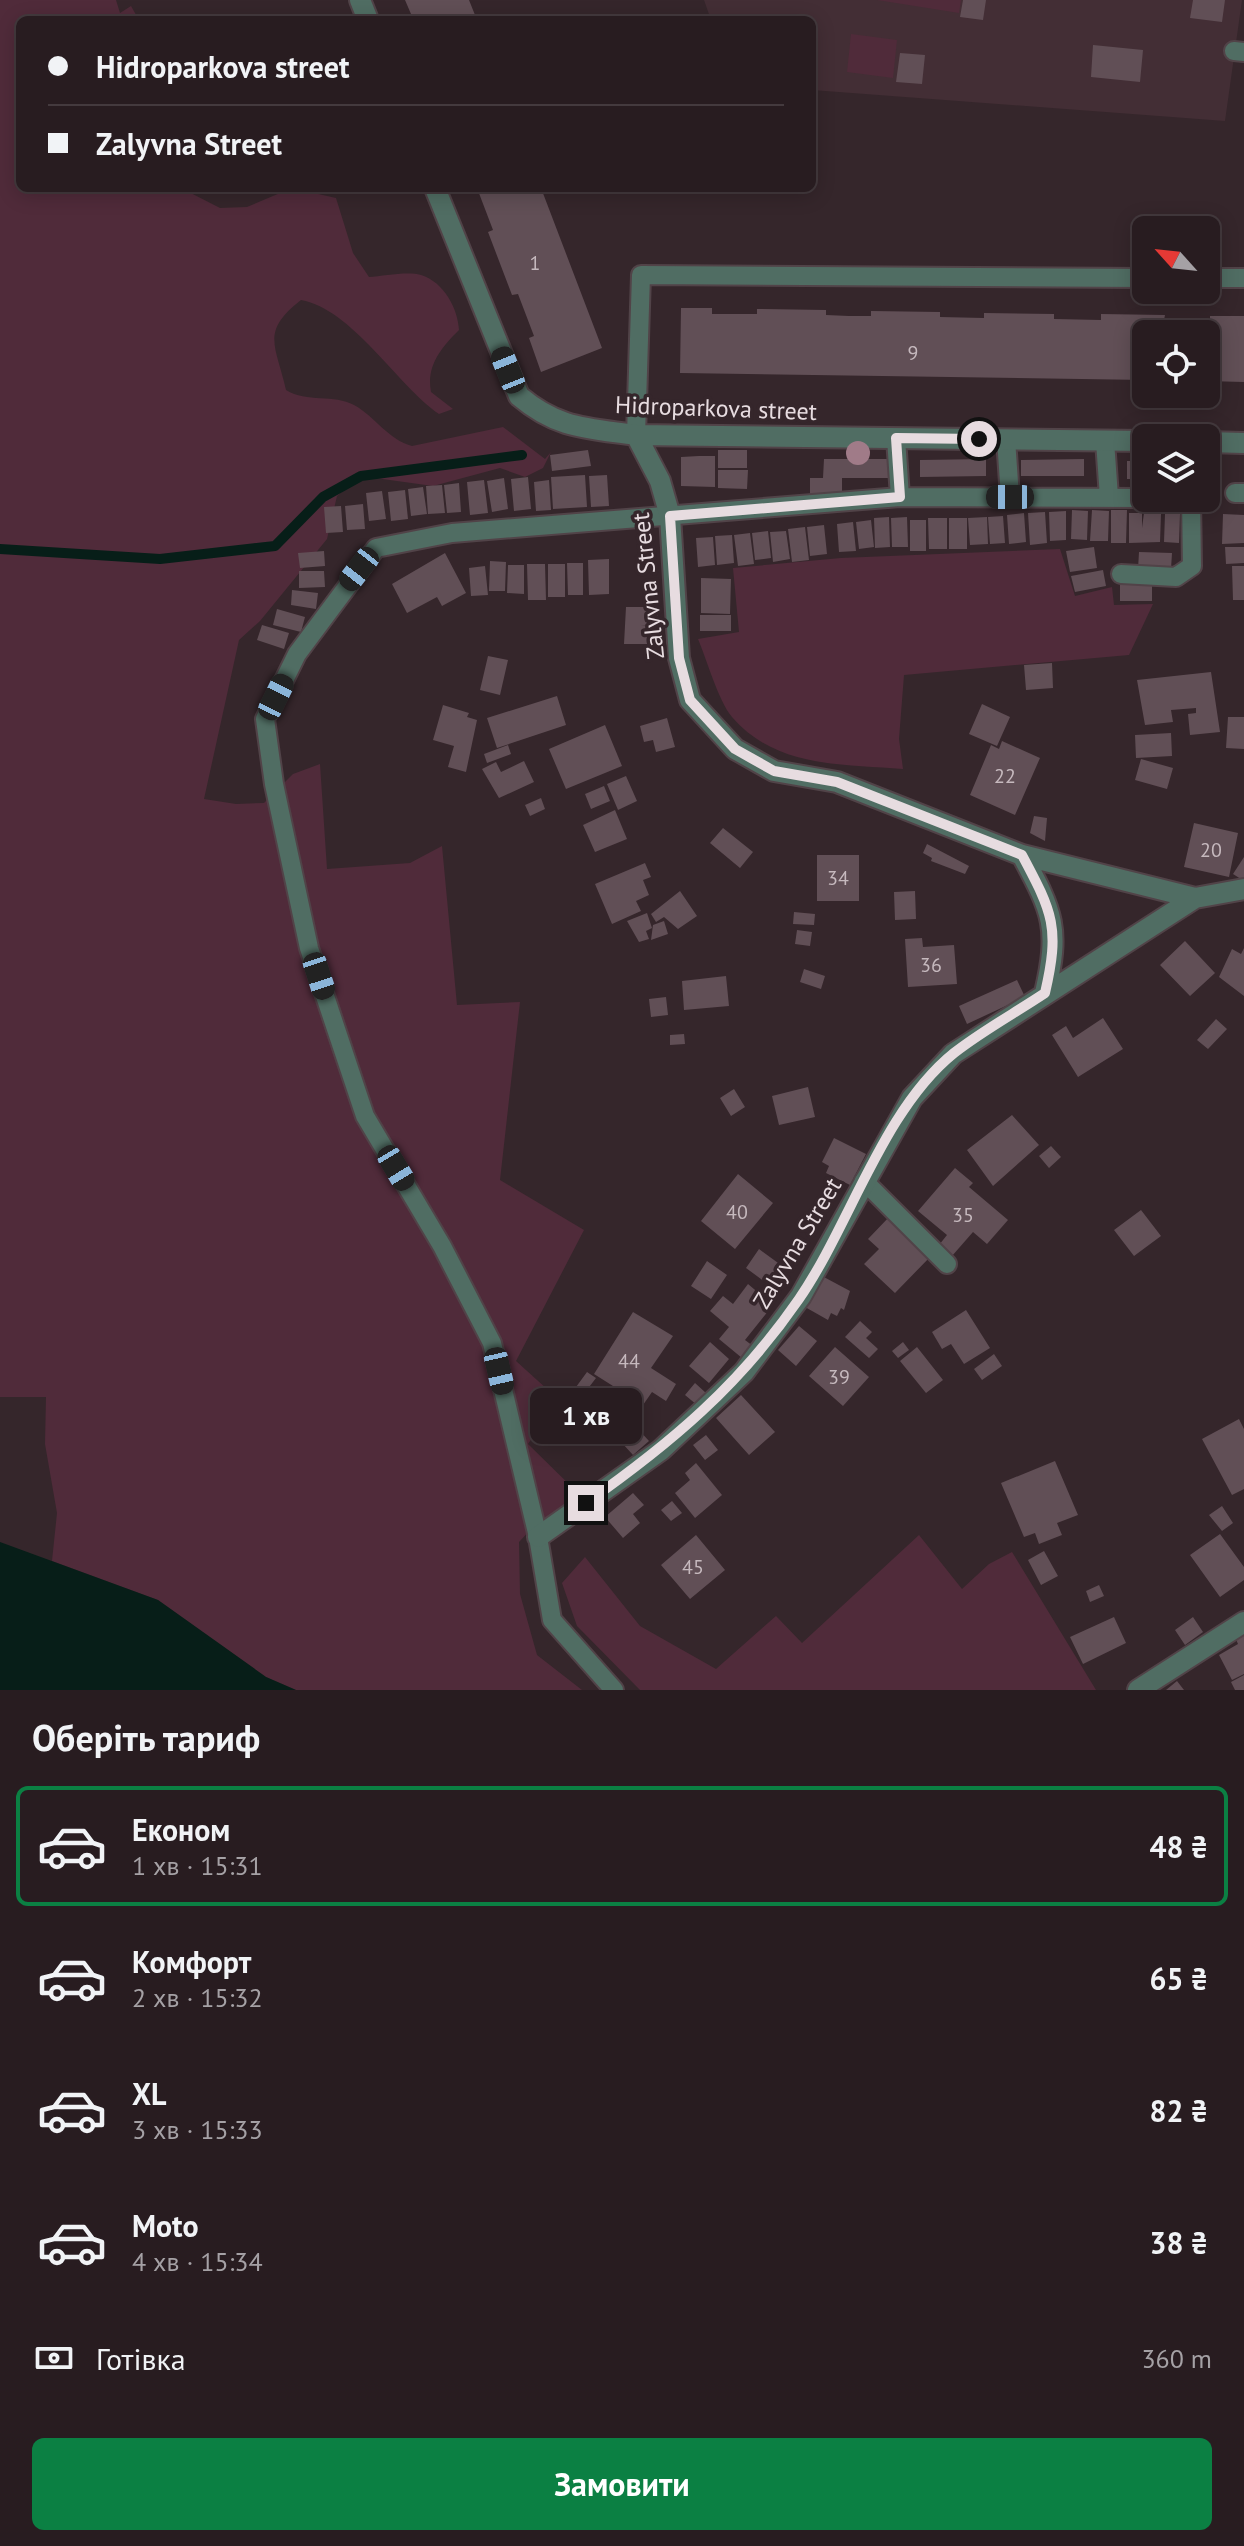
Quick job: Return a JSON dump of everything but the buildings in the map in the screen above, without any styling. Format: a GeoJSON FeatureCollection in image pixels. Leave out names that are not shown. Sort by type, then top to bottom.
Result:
{"type":"FeatureCollection","features":[{"type":"Feature","properties":{"kind":"street","name":"Hidroparkova street"},"geometry":{"type":"LineString","coordinates":[[437,192],[519,396],[543,416],[582,428],[636,435],[1132,441]]}},
{"type":"Feature","properties":{"kind":"street","name":"Zalyvna Street"},"geometry":{"type":"LineString","coordinates":[[636,435],[660,481],[670,516],[679,658],[690,700],[735,749],[774,771],[837,782],[1022,855],[1195,898]]}},
{"type":"Feature","properties":{"kind":"street"},"geometry":{"type":"LineString","coordinates":[[1220,442],[1244,443]]}},
{"type":"Feature","properties":{"kind":"street"},"geometry":{"type":"LineString","coordinates":[[1022,855],[1052,917],[1054,961],[1045,993]]}},
{"type":"Feature","properties":{"kind":"street","name":"Zalyvna Street"},"geometry":{"type":"LineString","coordinates":[[538,1537],[661,1450],[744,1372],[801,1296],[912,1098],[953,1054],[1195,898],[1244,889]]}},
{"type":"Feature","properties":{"kind":"street"},"geometry":{"type":"LineString","coordinates":[[1138,1690],[1244,1622]]}},
{"type":"Feature","properties":{"kind":"lane"},"geometry":{"type":"LineString","coordinates":[[636,435],[641,275],[1132,278]]}},
{"type":"Feature","properties":{"kind":"lane"},"geometry":{"type":"LineString","coordinates":[[1220,278],[1244,278]]}},
{"type":"Feature","properties":{"kind":"lane"},"geometry":{"type":"LineString","coordinates":[[896,438],[900,497]]}},
{"type":"Feature","properties":{"kind":"lane"},"geometry":{"type":"LineString","coordinates":[[1006,439],[1010,497]]}},
{"type":"Feature","properties":{"kind":"lane"},"geometry":{"type":"LineString","coordinates":[[1105,441],[1109,497]]}},
{"type":"Feature","properties":{"kind":"lane"},"geometry":{"type":"LineString","coordinates":[[614,1690],[552,1620],[538,1537],[492,1343],[442,1246],[365,1116],[309,948],[274,784],[265,719],[297,654],[376,548],[452,533],[900,497],[1132,498]]}},
{"type":"Feature","properties":{"kind":"lane"},"geometry":{"type":"LineString","coordinates":[[1121,574],[1176,577],[1192,566],[1191,512]]}},
{"type":"Feature","properties":{"kind":"lane"},"geometry":{"type":"LineString","coordinates":[[864,1181],[947,1264]]}},
{"type":"Feature","properties":{"kind":"shaded area"},"geometry":{"type":"Polygon","coordinates":[[[0,0],[116,0],[120,13],[131,6],[137,16],[16,16],[16,192],[189,192],[220,208],[247,207],[283,192],[310,192],[336,198],[353,253],[369,277],[421,275],[436,284],[448,297],[459,330],[436,358],[430,383],[431,392],[453,409],[439,414],[356,332],[320,306],[301,300],[280,321],[274,340],[286,390],[354,405],[395,438],[412,446],[503,427],[545,459],[551,452],[543,468],[525,477],[500,468],[433,486],[361,476],[337,496],[327,539],[260,621],[239,640],[204,799],[236,804],[264,803],[293,774],[320,764],[327,869],[410,863],[442,846],[457,1005],[520,1002],[500,1180],[584,1230],[516,1361],[558,1399],[528,1444],[581,1496],[536,1524],[519,1542],[520,1594],[537,1655],[582,1690],[296,1690],[266,1677],[158,1600],[52,1561],[57,1513],[45,1444],[46,1397],[0,1397],[0,0]]]}},
{"type":"Feature","properties":{"kind":"shaded area"},"geometry":{"type":"Polygon","coordinates":[[[704,0],[1242,0],[1225,121],[816,90],[816,16],[710,16],[704,0]]]}},
{"type":"Feature","properties":{"kind":"shaded area"},"geometry":{"type":"Polygon","coordinates":[[[877,0],[961,0],[959,13],[877,0]]]}},
{"type":"Feature","properties":{"kind":"shaded area"},"geometry":{"type":"Polygon","coordinates":[[[851,34],[897,40],[893,78],[847,72],[851,34]]]}},
{"type":"Feature","properties":{"kind":"shaded area"},"geometry":{"type":"Polygon","coordinates":[[[1060,549],[1075,596],[1112,587],[1114,605],[1153,604],[1129,655],[904,675],[899,739],[903,769],[834,764],[789,755],[749,734],[727,710],[698,639],[739,632],[733,568],[841,558],[1060,549]]]}},
{"type":"Feature","properties":{"kind":"shaded area"},"geometry":{"type":"Polygon","coordinates":[[[919,1535],[962,1589],[989,1564],[1012,1552],[1096,1690],[640,1690],[577,1626],[562,1583],[585,1557],[640,1626],[716,1669],[776,1616],[802,1643],[919,1535]]]}},
{"type":"Feature","properties":{"kind":"shaded area"},"geometry":{"type":"Polygon","coordinates":[[[0,1542],[158,1600],[266,1677],[296,1690],[0,1690],[0,1542]]]}},
{"type":"Feature","properties":{"kind":"waterway"},"geometry":{"type":"LineString","coordinates":[[0,549],[160,559],[275,546],[323,497],[361,476],[522,455]]}},
{"type":"Feature","properties":{"kind":"route"},"geometry":{"type":"LineString","coordinates":[[586,1503],[661,1450],[744,1372],[801,1296],[912,1098],[953,1054],[1045,993],[1054,961],[1052,917],[1022,855],[837,782],[774,771],[735,749],[690,700],[679,658],[675,551],[670,516],[900,497],[896,438],[979,439]]}}]}
